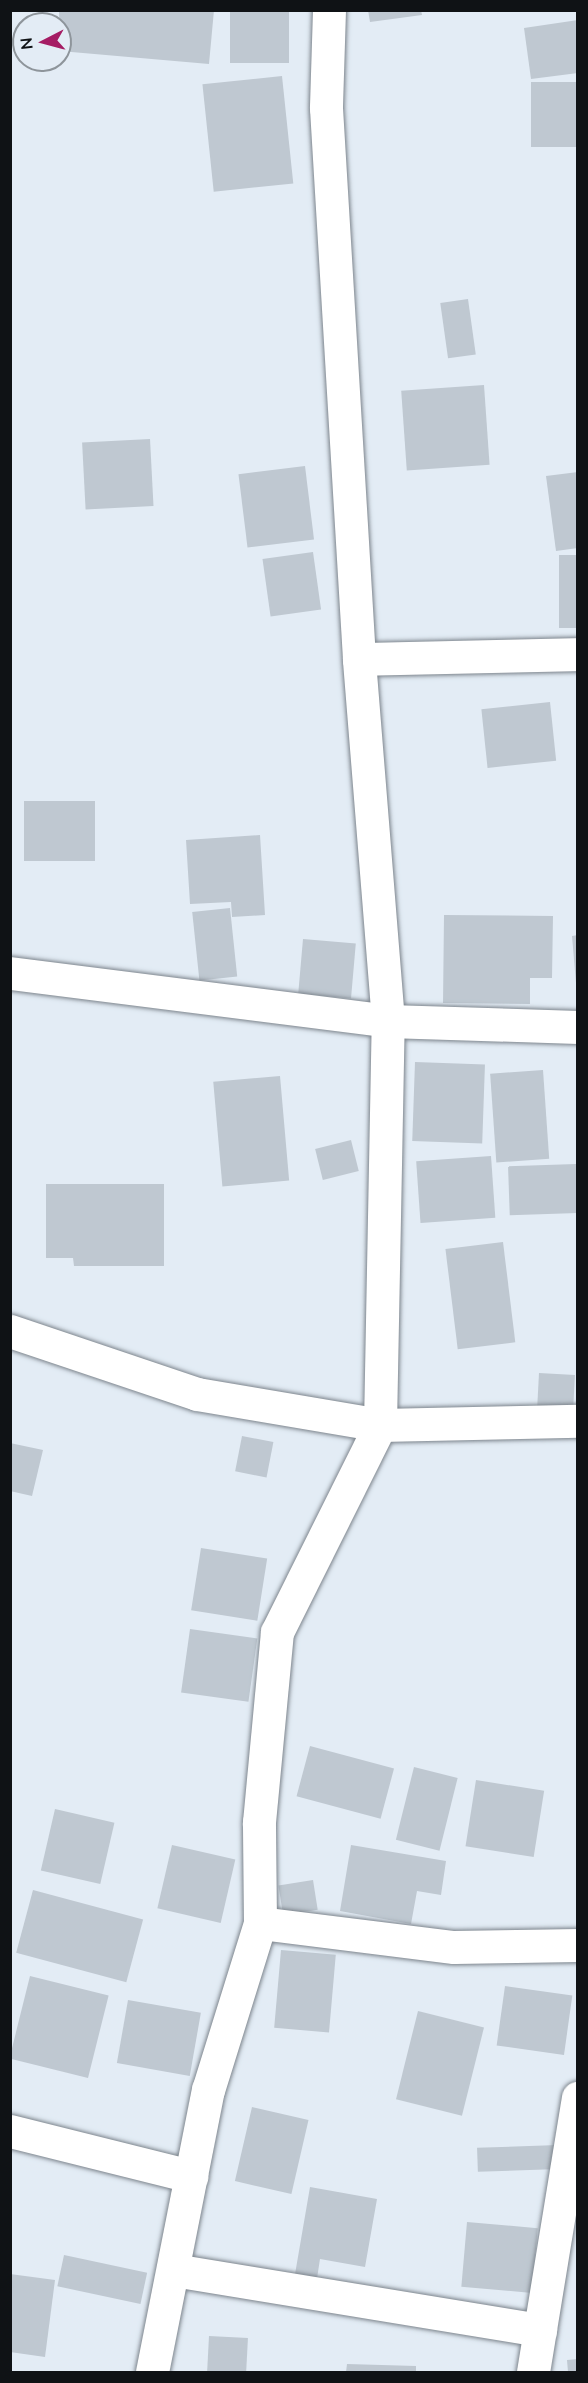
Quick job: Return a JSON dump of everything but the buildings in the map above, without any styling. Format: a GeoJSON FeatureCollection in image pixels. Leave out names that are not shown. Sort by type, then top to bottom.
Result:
{"type":"FeatureCollection","features":[{"type":"Feature","properties":{"kind":"street"},"geometry":{"type":"LineString","coordinates":[[152,2373],[208,2090],[260,1923],[259,1822],[277,1632],[380,1425],[388,1021],[359,659],[326,108],[329,10]]}},
{"type":"Feature","properties":{"kind":"street"},"geometry":{"type":"LineString","coordinates":[[359,659],[578,654]]}},
{"type":"Feature","properties":{"kind":"street"},"geometry":{"type":"LineString","coordinates":[[10,973],[388,1021],[578,1027]]}},
{"type":"Feature","properties":{"kind":"street"},"geometry":{"type":"LineString","coordinates":[[10,1331],[197,1394],[380,1425],[578,1421]]}},
{"type":"Feature","properties":{"kind":"street"},"geometry":{"type":"LineString","coordinates":[[260,1923],[454,1947],[578,1945]]}},
{"type":"Feature","properties":{"kind":"street"},"geometry":{"type":"LineString","coordinates":[[533,2373],[578,2098]]}},
{"type":"Feature","properties":{"kind":"street"},"geometry":{"type":"LineString","coordinates":[[10,2131],[191,2176]]}},
{"type":"Feature","properties":{"kind":"street"},"geometry":{"type":"LineString","coordinates":[[173,2270],[540,2330]]}}]}
